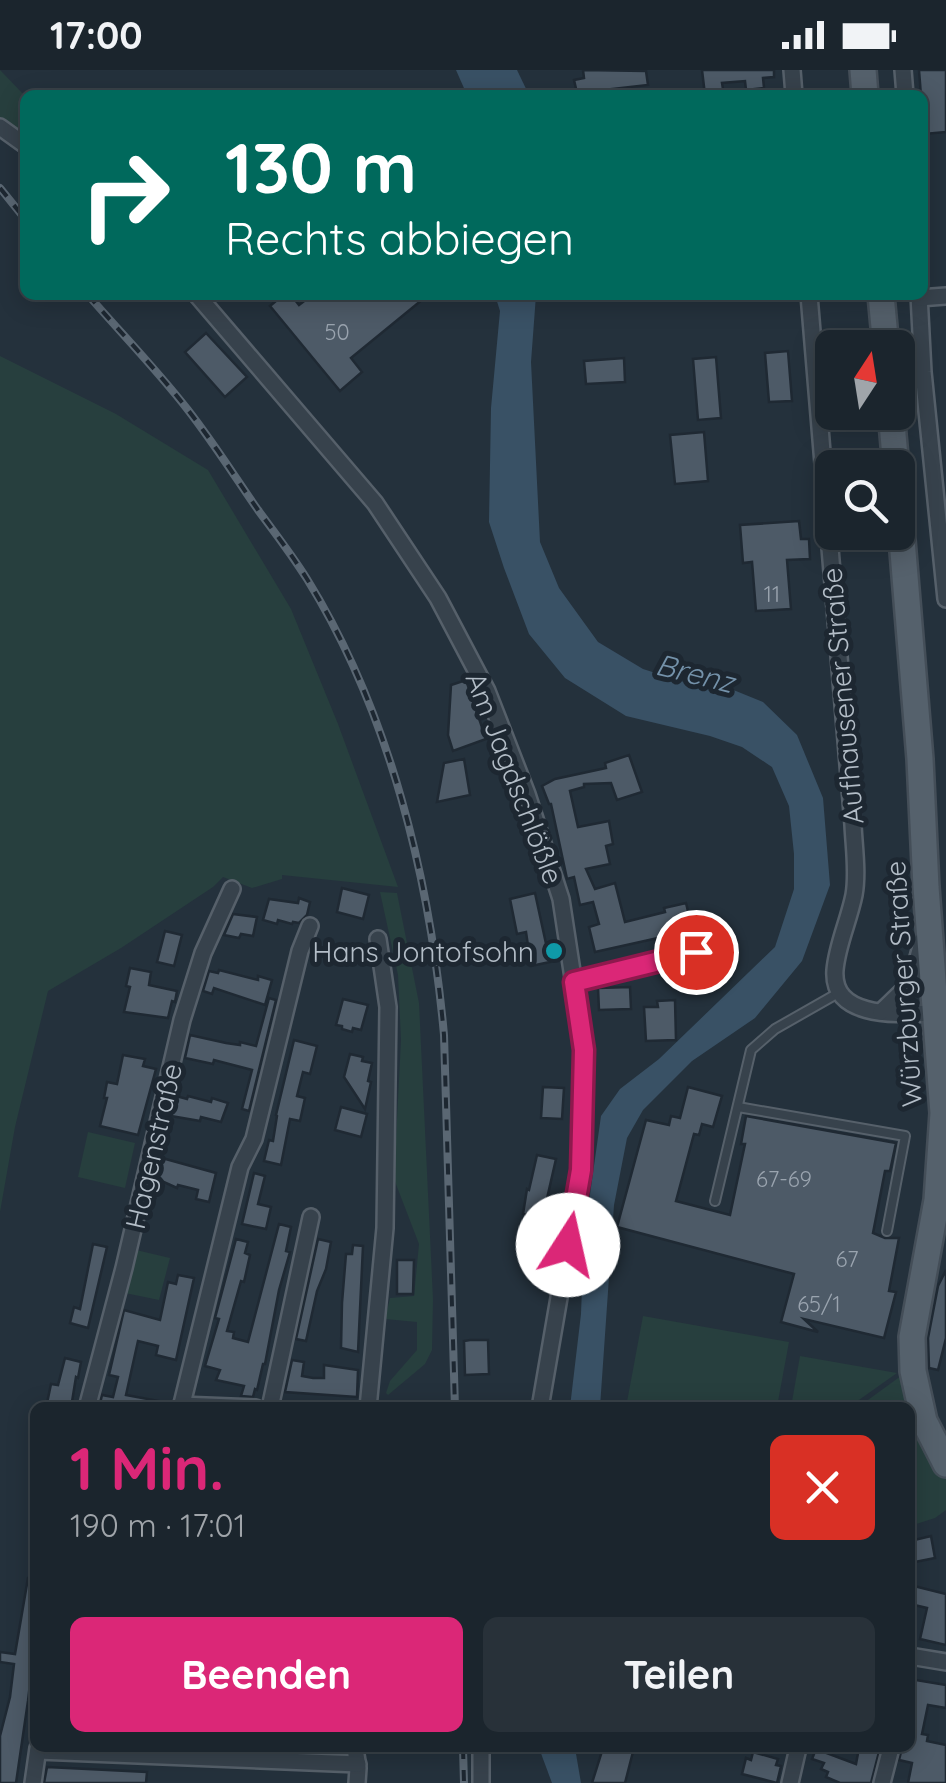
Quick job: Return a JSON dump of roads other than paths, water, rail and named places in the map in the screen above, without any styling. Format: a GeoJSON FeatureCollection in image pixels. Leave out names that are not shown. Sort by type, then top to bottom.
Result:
{"type":"FeatureCollection","features":[{"type":"Feature","properties":{"kind":"main road"},"geometry":{"type":"LineString","coordinates":[[881,300],[884,330]]}},
{"type":"Feature","properties":{"kind":"main road","name":"Würzburger Straße"},"geometry":{"type":"LineString","coordinates":[[903,550],[928,920],[941,1013],[944,1085],[937,1200],[912,1337],[917,1397],[924,1421],[946,1464]]}},
{"type":"Feature","properties":{"kind":"street"},"geometry":{"type":"LineString","coordinates":[[0,126],[20,141]]}},
{"type":"Feature","properties":{"kind":"street","name":"Am Jagdschlößle"},"geometry":{"type":"LineString","coordinates":[[201,300],[375,502],[438,598],[487,691],[527,794],[560,899],[584,1050],[581,1170],[541,1402]]}},
{"type":"Feature","properties":{"kind":"street","name":"Aufhausener Straße"},"geometry":{"type":"LineString","coordinates":[[809,300],[853,825],[855,890],[834,973],[840,992]]}},
{"type":"Feature","properties":{"kind":"street"},"geometry":{"type":"LineString","coordinates":[[919,300],[923,372],[942,513],[946,599]]}},
{"type":"Feature","properties":{"kind":"street","name":"Hagenstraße"},"geometry":{"type":"LineString","coordinates":[[89,1402],[182,1020],[204,952],[232,890]]}},
{"type":"Feature","properties":{"kind":"street"},"geometry":{"type":"LineString","coordinates":[[881,1012],[911,983],[928,920]]}},
{"type":"Feature","properties":{"kind":"street"},"geometry":{"type":"LineString","coordinates":[[182,1402],[240,1167],[254,1139],[300,951],[310,926]]}},
{"type":"Feature","properties":{"kind":"street"},"geometry":{"type":"LineString","coordinates":[[369,1402],[386,1189],[388,1007],[378,939]]}},
{"type":"Feature","properties":{"kind":"street"},"geometry":{"type":"LineString","coordinates":[[574,982],[696,952]]}},
{"type":"Feature","properties":{"kind":"street"},"geometry":{"type":"LineString","coordinates":[[840,992],[854,1006],[881,1012],[941,1013]]}},
{"type":"Feature","properties":{"kind":"street"},"geometry":{"type":"LineString","coordinates":[[271,1402],[312,1217]]}},
{"type":"Feature","properties":{"kind":"street"},"geometry":{"type":"LineString","coordinates":[[915,1657],[946,1662]]}},
{"type":"Feature","properties":{"kind":"street"},"geometry":{"type":"LineString","coordinates":[[33,1783],[38,1752]]}},
{"type":"Feature","properties":{"kind":"street"},"geometry":{"type":"LineString","coordinates":[[202,1752],[356,1756],[357,1783]]}},
{"type":"Feature","properties":{"kind":"street"},"geometry":{"type":"LineString","coordinates":[[480,1752],[481,1783]]}},
{"type":"Feature","properties":{"kind":"street"},"geometry":{"type":"LineString","coordinates":[[790,1783],[797,1752]]}},
{"type":"Feature","properties":{"kind":"street"},"geometry":{"type":"LineString","coordinates":[[882,1783],[890,1752]]}},
{"type":"Feature","properties":{"kind":"lane"},"geometry":{"type":"LineString","coordinates":[[715,1201],[751,1050],[775,1029],[840,992]]}},
{"type":"Feature","properties":{"kind":"lane"},"geometry":{"type":"LineString","coordinates":[[738,1107],[905,1136],[887,1231]]}},
{"type":"Feature","properties":{"kind":"water"},"geometry":{"type":"Polygon","coordinates":[[[456,70],[517,70],[527,90],[465,90],[456,70]]]}},
{"type":"Feature","properties":{"kind":"water"},"geometry":{"type":"Polygon","coordinates":[[[497,300],[536,300],[531,362],[540,542],[559,588],[598,642],[643,669],[690,684],[731,689],[763,702],[797,735],[823,798],[830,885],[802,961],[755,1018],[692,1061],[643,1110],[627,1138],[614,1205],[600,1402],[571,1402],[581,1314],[584,1237],[601,1116],[620,1089],[659,1059],[775,947],[794,889],[794,854],[789,806],[772,767],[742,747],[626,716],[565,678],[529,634],[489,522],[491,408],[500,311],[497,300]]]}},
{"type":"Feature","properties":{"kind":"water"},"geometry":{"type":"Polygon","coordinates":[[[540,1752],[576,1752],[581,1783],[552,1783],[540,1752]]]}},
{"type":"Feature","properties":{"kind":"railway"},"geometry":{"type":"LineString","coordinates":[[0,188],[20,213]]}},
{"type":"Feature","properties":{"kind":"railway"},"geometry":{"type":"LineString","coordinates":[[92,300],[188,410],[301,570],[336,631],[383,741],[416,857],[444,1035],[455,1402]]}},
{"type":"Feature","properties":{"kind":"railway"},"geometry":{"type":"LineString","coordinates":[[463,1752],[464,1783]]}},
{"type":"Feature","properties":{"kind":"place","name":"Hans Jontofsohn"},"geometry":{"type":"Point","coordinates":[554,951]}},
{"type":"Feature","properties":{"kind":"water label","name":"Brenz"},"geometry":{"type":"Point","coordinates":[695,673]}}]}
